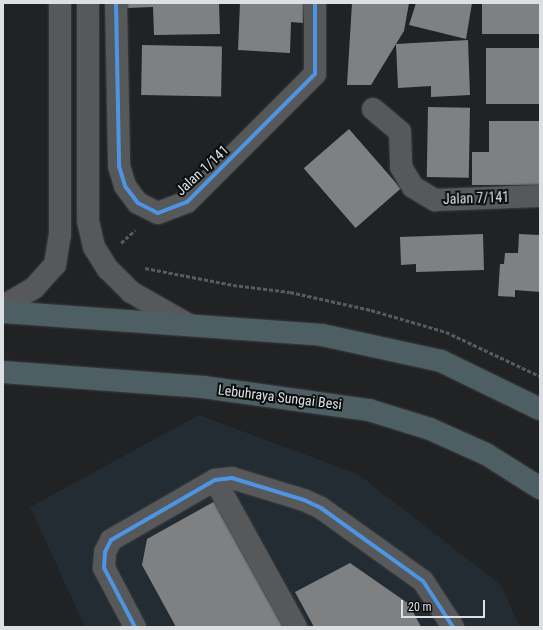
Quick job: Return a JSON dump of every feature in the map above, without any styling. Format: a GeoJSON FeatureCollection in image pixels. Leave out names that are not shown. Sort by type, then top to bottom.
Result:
{"type":"FeatureCollection","features":[{"type":"Feature","properties":{"kind":"highway"},"geometry":{"type":"LineString","coordinates":[[3,312],[322,335],[382,346],[441,361],[540,409]]}},
{"type":"Feature","properties":{"kind":"highway","name":"Lebuhraya Sungai Besi"},"geometry":{"type":"LineString","coordinates":[[3,372],[266,394],[369,410],[430,429],[486,454],[540,488]]}},
{"type":"Feature","properties":{"kind":"street"},"geometry":{"type":"LineString","coordinates":[[3,306],[34,288],[55,265],[60,235],[60,3]]}},
{"type":"Feature","properties":{"kind":"street"},"geometry":{"type":"LineString","coordinates":[[88,3],[88,221],[94,246],[108,269],[131,292],[188,325]]}},
{"type":"Feature","properties":{"kind":"street"},"geometry":{"type":"LineString","coordinates":[[116,3],[119,166],[124,186],[138,204],[158,212]]}},
{"type":"Feature","properties":{"kind":"street","name":"Jalan 1/141"},"geometry":{"type":"LineString","coordinates":[[158,212],[187,202],[315,74],[315,3]]}},
{"type":"Feature","properties":{"kind":"street","name":"Jalan 7/141"},"geometry":{"type":"LineString","coordinates":[[373,109],[400,132],[401,167],[413,187],[435,200],[540,196]]}},
{"type":"Feature","properties":{"kind":"street"},"geometry":{"type":"LineString","coordinates":[[135,627],[104,568],[105,552],[111,540],[215,480],[232,478],[304,500],[321,508],[423,581],[453,627]]}},
{"type":"Feature","properties":{"kind":"street"},"geometry":{"type":"LineString","coordinates":[[215,480],[296,627]]}},
{"type":"Feature","properties":{"kind":"path"},"geometry":{"type":"LineString","coordinates":[[124,251],[120,245],[137,228],[148,235],[158,212]]}},
{"type":"Feature","properties":{"kind":"path"},"geometry":{"type":"LineString","coordinates":[[141,267],[371,310],[446,332],[540,376]]}},
{"type":"Feature","properties":{"kind":"shaded area"},"geometry":{"type":"Polygon","coordinates":[[[199,415],[358,474],[501,585],[520,627],[85,627],[30,507],[199,415]]]}},
{"type":"Feature","properties":{"kind":"building"},"geometry":{"type":"Polygon","coordinates":[[[127,3],[219,3],[220,34],[154,35],[153,7],[127,8],[127,3]]]}},
{"type":"Feature","properties":{"kind":"building"},"geometry":{"type":"Polygon","coordinates":[[[240,3],[304,3],[303,23],[291,22],[290,53],[238,50],[240,3]]]}},
{"type":"Feature","properties":{"kind":"building"},"geometry":{"type":"Polygon","coordinates":[[[352,3],[409,3],[404,31],[371,85],[347,85],[352,3]]]}},
{"type":"Feature","properties":{"kind":"building"},"geometry":{"type":"Polygon","coordinates":[[[416,3],[472,3],[466,39],[409,25],[416,3]]]}},
{"type":"Feature","properties":{"kind":"building"},"geometry":{"type":"Polygon","coordinates":[[[482,3],[540,3],[540,34],[482,34],[482,3]]]}},
{"type":"Feature","properties":{"kind":"building"},"geometry":{"type":"Polygon","coordinates":[[[468,40],[470,95],[431,97],[431,86],[398,88],[396,44],[468,40]]]}},
{"type":"Feature","properties":{"kind":"building"},"geometry":{"type":"Polygon","coordinates":[[[142,45],[222,46],[221,96],[141,95],[142,45]]]}},
{"type":"Feature","properties":{"kind":"building"},"geometry":{"type":"Polygon","coordinates":[[[486,48],[540,48],[540,104],[486,104],[486,48]]]}},
{"type":"Feature","properties":{"kind":"building"},"geometry":{"type":"Polygon","coordinates":[[[428,107],[470,108],[469,178],[427,177],[428,107]]]}},
{"type":"Feature","properties":{"kind":"building"},"geometry":{"type":"Polygon","coordinates":[[[489,121],[540,121],[540,185],[472,185],[472,152],[489,152],[489,121]]]}},
{"type":"Feature","properties":{"kind":"building"},"geometry":{"type":"Polygon","coordinates":[[[349,129],[401,189],[356,228],[304,168],[349,129]]]}},
{"type":"Feature","properties":{"kind":"building"},"geometry":{"type":"Polygon","coordinates":[[[483,234],[484,270],[416,272],[416,264],[401,265],[400,237],[483,234]]]}},
{"type":"Feature","properties":{"kind":"building"},"geometry":{"type":"Polygon","coordinates":[[[519,234],[540,235],[540,292],[515,290],[515,297],[498,296],[500,264],[504,264],[505,253],[518,253],[519,234]]]}},
{"type":"Feature","properties":{"kind":"building"},"geometry":{"type":"Polygon","coordinates":[[[217,500],[289,627],[176,627],[142,565],[147,539],[217,500]]]}},
{"type":"Feature","properties":{"kind":"building"},"geometry":{"type":"Polygon","coordinates":[[[350,563],[409,604],[421,627],[314,627],[295,592],[350,563]]]}},
{"type":"Feature","properties":{"kind":"cycle path"},"geometry":{"type":"LineString","coordinates":[[116,3],[119,166],[125,186],[138,203],[158,213],[187,202],[315,74],[315,3]]}},
{"type":"Feature","properties":{"kind":"cycle path"},"geometry":{"type":"LineString","coordinates":[[135,627],[104,568],[105,552],[111,540],[215,480],[232,478],[304,500],[321,508],[423,581],[453,627]]}}]}
